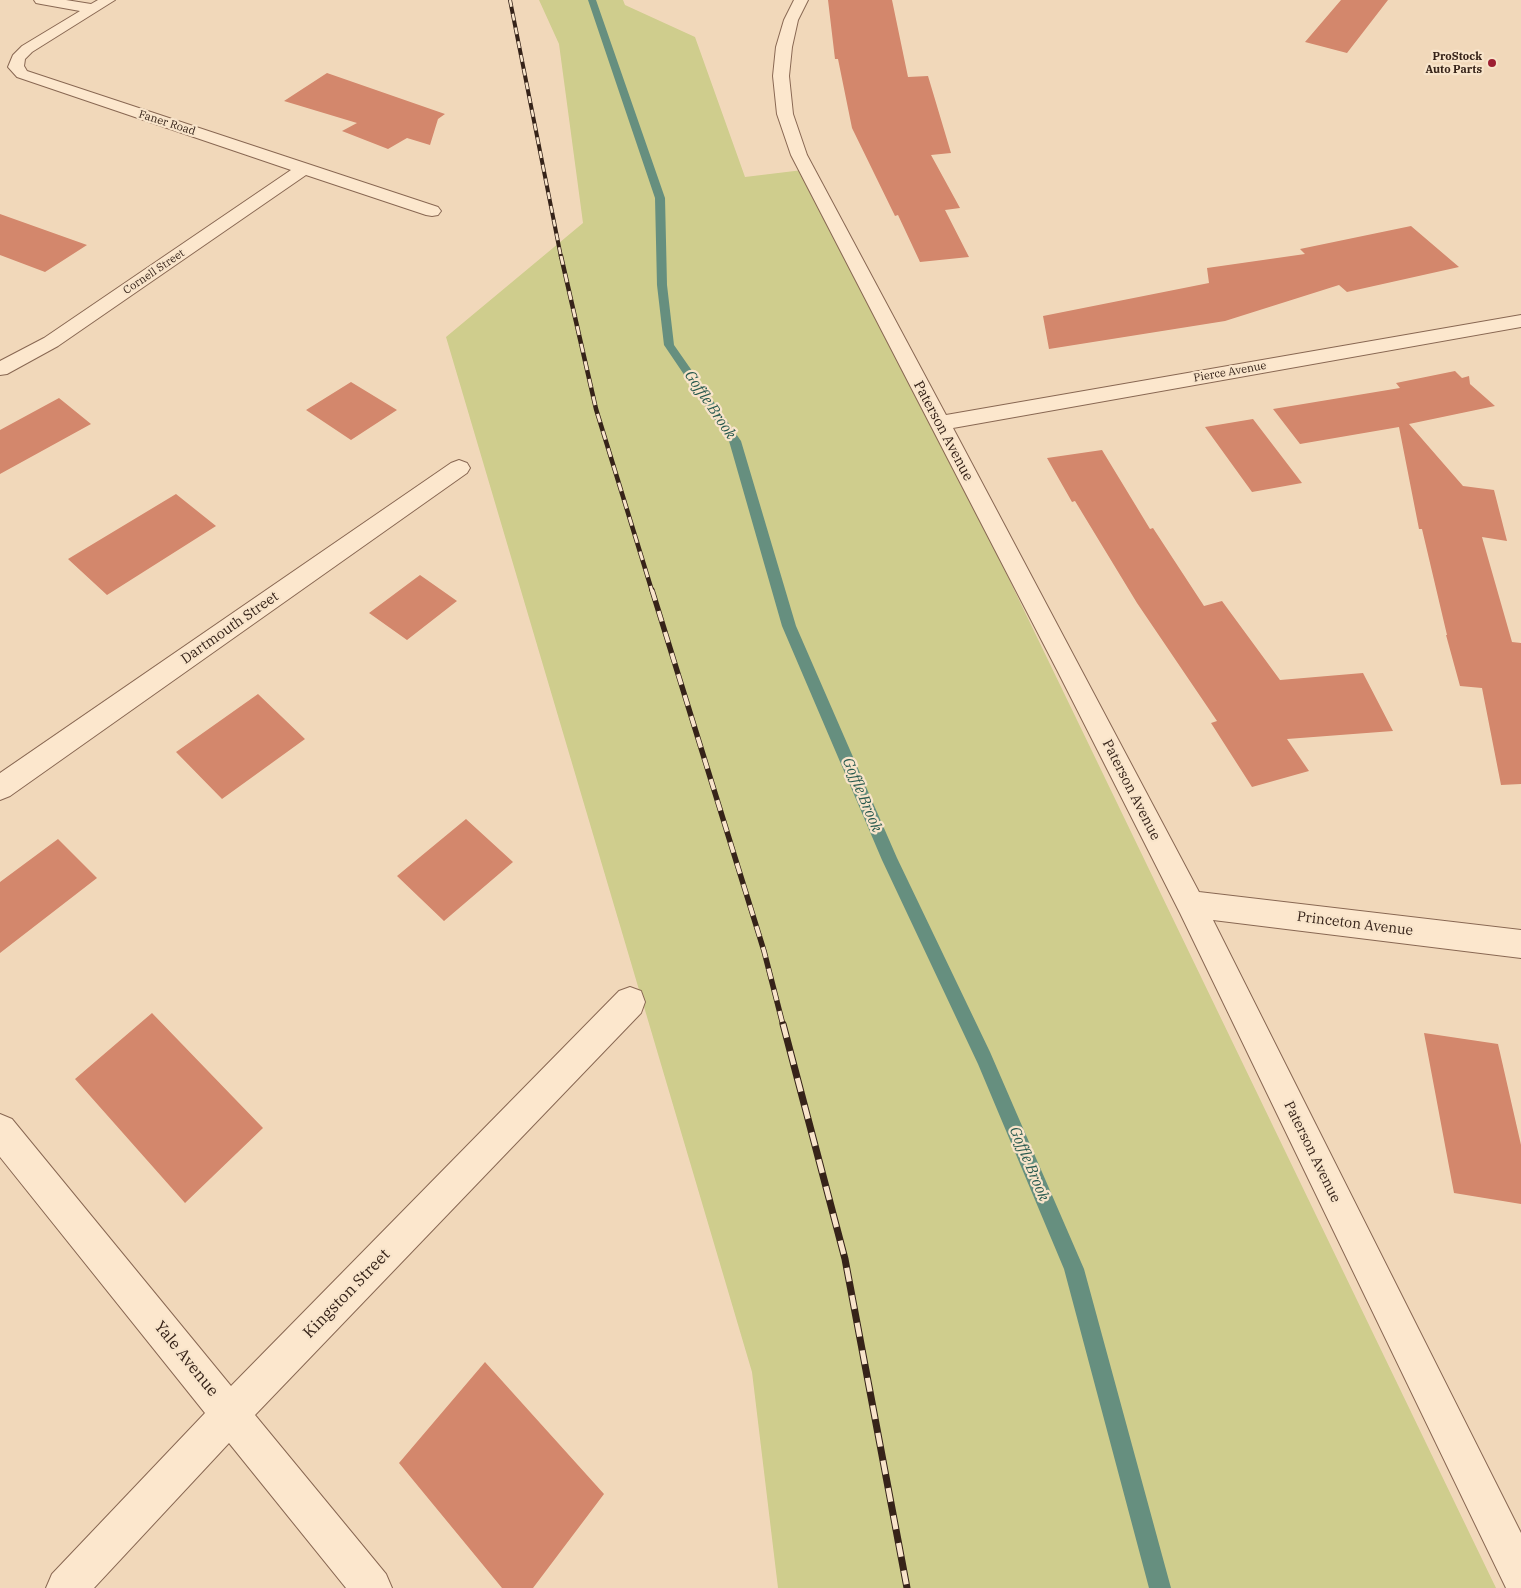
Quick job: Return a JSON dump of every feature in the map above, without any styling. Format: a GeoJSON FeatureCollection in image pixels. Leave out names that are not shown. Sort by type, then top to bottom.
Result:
{"type":"FeatureCollection","features":[{"type":"Feature","properties":{"kind":"street"},"geometry":{"type":"LineString","coordinates":[[41,0],[93,9]]}},
{"type":"Feature","properties":{"kind":"street","name":"Faner Road"},"geometry":{"type":"LineString","coordinates":[[108,0],[13,54],[16,67],[22,74],[29,77],[432,211]]}},
{"type":"Feature","properties":{"kind":"street","name":"Paterson Avenue"},"geometry":{"type":"LineString","coordinates":[[801,0],[789,29],[784,47],[782,67],[785,114],[799,155],[1070,670],[1190,904],[1521,1576]]}},
{"type":"Feature","properties":{"kind":"street","name":"Cornell Street"},"geometry":{"type":"LineString","coordinates":[[0,369],[51,342],[305,168]]}},
{"type":"Feature","properties":{"kind":"street","name":"Pierce Avenue"},"geometry":{"type":"LineString","coordinates":[[939,424],[1521,322]]}},
{"type":"Feature","properties":{"kind":"street","name":"Dartmouth Street"},"geometry":{"type":"LineString","coordinates":[[0,788],[459,468]]}},
{"type":"Feature","properties":{"kind":"street","name":"Princeton Avenue"},"geometry":{"type":"LineString","coordinates":[[1190,904],[1521,944]]}},
{"type":"Feature","properties":{"kind":"street","name":"Kingston Street"},"geometry":{"type":"LineString","coordinates":[[66,1588],[230,1414],[630,1002]]}},
{"type":"Feature","properties":{"kind":"street","name":"Yale Avenue"},"geometry":{"type":"LineString","coordinates":[[0,1131],[372,1588]]}},
{"type":"Feature","properties":{"kind":"shaded area"},"geometry":{"type":"Polygon","coordinates":[[[539,0],[623,0],[625,5],[695,37],[745,177],[811,169],[1496,1588],[778,1588],[752,1372],[446,337],[583,223],[559,44],[539,0]]]}},
{"type":"Feature","properties":{"kind":"building"},"geometry":{"type":"Polygon","coordinates":[[[828,0],[892,0],[908,77],[928,76],[951,153],[931,155],[960,208],[945,210],[969,257],[920,262],[898,215],[895,216],[852,128],[838,59],[835,59],[828,0]]]}},
{"type":"Feature","properties":{"kind":"building"},"geometry":{"type":"Polygon","coordinates":[[[1341,0],[1388,0],[1347,53],[1305,42],[1341,0]]]}},
{"type":"Feature","properties":{"kind":"building"},"geometry":{"type":"Polygon","coordinates":[[[327,73],[445,114],[438,119],[430,145],[407,138],[388,149],[342,131],[357,123],[284,101],[327,73]]]}},
{"type":"Feature","properties":{"kind":"building"},"geometry":{"type":"Polygon","coordinates":[[[0,214],[87,245],[45,272],[0,255],[0,214]]]}},
{"type":"Feature","properties":{"kind":"building"},"geometry":{"type":"Polygon","coordinates":[[[1411,226],[1459,267],[1347,292],[1339,285],[1225,321],[1049,349],[1043,316],[1209,283],[1207,268],[1305,254],[1300,249],[1411,226]]]}},
{"type":"Feature","properties":{"kind":"building"},"geometry":{"type":"Polygon","coordinates":[[[1455,371],[1462,378],[1469,376],[1470,384],[1495,406],[1409,424],[1463,486],[1494,490],[1507,541],[1482,537],[1512,642],[1521,643],[1521,784],[1501,785],[1482,688],[1460,686],[1446,635],[1422,529],[1419,529],[1399,427],[1300,444],[1273,409],[1400,388],[1396,383],[1455,371]]]}},
{"type":"Feature","properties":{"kind":"building"},"geometry":{"type":"Polygon","coordinates":[[[351,382],[397,410],[351,440],[306,410],[351,382]]]}},
{"type":"Feature","properties":{"kind":"building"},"geometry":{"type":"Polygon","coordinates":[[[59,398],[91,424],[0,474],[0,430],[59,398]]]}},
{"type":"Feature","properties":{"kind":"building"},"geometry":{"type":"Polygon","coordinates":[[[1253,419],[1302,483],[1252,492],[1205,427],[1253,419]]]}},
{"type":"Feature","properties":{"kind":"building"},"geometry":{"type":"Polygon","coordinates":[[[1102,450],[1150,529],[1153,528],[1204,606],[1222,601],[1280,680],[1363,673],[1393,731],[1287,739],[1309,771],[1252,787],[1211,723],[1217,721],[1137,603],[1075,501],[1072,502],[1047,458],[1102,450]]]}},
{"type":"Feature","properties":{"kind":"building"},"geometry":{"type":"Polygon","coordinates":[[[176,494],[216,526],[107,595],[68,559],[176,494]]]}},
{"type":"Feature","properties":{"kind":"building"},"geometry":{"type":"Polygon","coordinates":[[[420,575],[457,601],[407,640],[369,613],[420,575]]]}},
{"type":"Feature","properties":{"kind":"building"},"geometry":{"type":"Polygon","coordinates":[[[258,694],[305,739],[222,799],[176,752],[258,694]]]}},
{"type":"Feature","properties":{"kind":"building"},"geometry":{"type":"Polygon","coordinates":[[[466,819],[513,862],[444,921],[397,876],[466,819]]]}},
{"type":"Feature","properties":{"kind":"building"},"geometry":{"type":"Polygon","coordinates":[[[58,839],[97,878],[0,953],[0,882],[58,839]]]}},
{"type":"Feature","properties":{"kind":"building"},"geometry":{"type":"Polygon","coordinates":[[[152,1013],[263,1128],[185,1203],[75,1079],[152,1013]]]}},
{"type":"Feature","properties":{"kind":"building"},"geometry":{"type":"Polygon","coordinates":[[[1424,1033],[1498,1044],[1521,1145],[1521,1204],[1454,1193],[1424,1033]]]}},
{"type":"Feature","properties":{"kind":"building"},"geometry":{"type":"Polygon","coordinates":[[[485,1362],[604,1494],[533,1588],[502,1588],[399,1463],[485,1362]]]}},
{"type":"Feature","properties":{"kind":"waterway","name":"Goffle Brook"},"geometry":{"type":"LineString","coordinates":[[592,0],[660,198],[662,285],[669,345],[735,441],[789,626],[890,860],[984,1058],[1074,1269],[1160,1588]]}},
{"type":"Feature","properties":{"kind":"railway"},"geometry":{"type":"LineString","coordinates":[[510,0],[561,257]]}},
{"type":"Feature","properties":{"kind":"railway"},"geometry":{"type":"LineString","coordinates":[[561,256],[596,409],[652,591]]}},
{"type":"Feature","properties":{"kind":"railway"},"geometry":{"type":"LineString","coordinates":[[652,590],[764,951],[783,1025]]}},
{"type":"Feature","properties":{"kind":"railway"},"geometry":{"type":"LineString","coordinates":[[783,1024],[845,1259],[907,1588]]}},
{"type":"Feature","properties":{"kind":"place","name":"ProStock Auto Parts"},"geometry":{"type":"Point","coordinates":[1492,63]}}]}
